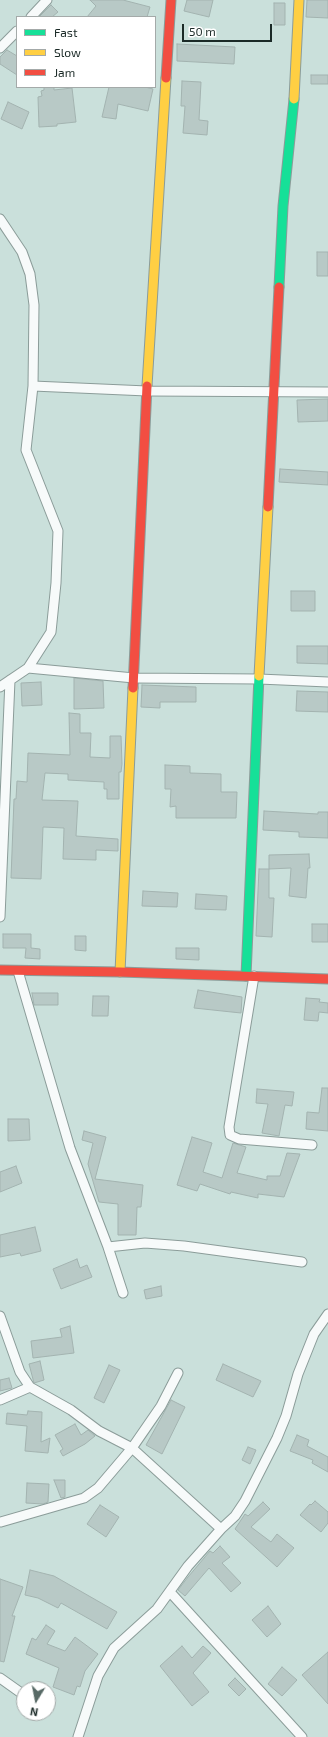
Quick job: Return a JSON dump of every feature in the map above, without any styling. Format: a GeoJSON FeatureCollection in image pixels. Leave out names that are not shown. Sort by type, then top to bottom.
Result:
{"type":"FeatureCollection","features":[{"type":"Feature","properties":{"kind":"street"},"geometry":{"type":"LineString","coordinates":[[120,972],[147,391],[171,0]]}},
{"type":"Feature","properties":{"kind":"street"},"geometry":{"type":"LineString","coordinates":[[299,0],[296,75],[283,206],[259,679],[250,976],[229,1127],[230,1135],[239,1139],[312,1145]]}},
{"type":"Feature","properties":{"kind":"street"},"geometry":{"type":"LineString","coordinates":[[32,16],[44,1]]}},
{"type":"Feature","properties":{"kind":"street"},"geometry":{"type":"LineString","coordinates":[[0,48],[16,32]]}},
{"type":"Feature","properties":{"kind":"street"},"geometry":{"type":"LineString","coordinates":[[0,219],[22,252],[30,274],[34,305],[33,386],[26,450],[58,531],[56,584],[51,632],[28,668],[0,687]]}},
{"type":"Feature","properties":{"kind":"street"},"geometry":{"type":"LineString","coordinates":[[33,386],[147,391],[328,392]]}},
{"type":"Feature","properties":{"kind":"street"},"geometry":{"type":"LineString","coordinates":[[28,668],[134,678],[259,679],[328,682]]}},
{"type":"Feature","properties":{"kind":"street"},"geometry":{"type":"LineString","coordinates":[[0,917],[10,680]]}},
{"type":"Feature","properties":{"kind":"street"},"geometry":{"type":"LineString","coordinates":[[0,970],[120,972],[328,979]]}},
{"type":"Feature","properties":{"kind":"street"},"geometry":{"type":"LineString","coordinates":[[18,971],[70,1148],[108,1247],[123,1293]]}},
{"type":"Feature","properties":{"kind":"street"},"geometry":{"type":"LineString","coordinates":[[108,1247],[145,1243],[184,1246],[302,1262]]}},
{"type":"Feature","properties":{"kind":"street"},"geometry":{"type":"LineString","coordinates":[[78,1737],[98,1676],[114,1648],[146,1620],[170,1592],[188,1566],[221,1529],[235,1516],[258,1476],[286,1416],[298,1374],[314,1334],[328,1314]]}},
{"type":"Feature","properties":{"kind":"street"},"geometry":{"type":"LineString","coordinates":[[0,1316],[20,1372],[30,1387],[71,1410],[99,1431],[132,1448],[221,1529]]}},
{"type":"Feature","properties":{"kind":"street"},"geometry":{"type":"LineString","coordinates":[[1,1522],[84,1498],[98,1488],[132,1448],[161,1406],[178,1372]]}},
{"type":"Feature","properties":{"kind":"street"},"geometry":{"type":"LineString","coordinates":[[0,1400],[30,1387]]}},
{"type":"Feature","properties":{"kind":"street"},"geometry":{"type":"LineString","coordinates":[[170,1592],[302,1737]]}},
{"type":"Feature","properties":{"kind":"street"},"geometry":{"type":"LineString","coordinates":[[0,1678],[16,1689]]}},
{"type":"Feature","properties":{"kind":"building"},"geometry":{"type":"Polygon","coordinates":[[[90,0],[123,0],[150,7],[147,16],[88,16],[96,6],[90,0]]]}},
{"type":"Feature","properties":{"kind":"building"},"geometry":{"type":"Polygon","coordinates":[[[187,0],[213,0],[209,17],[184,11],[187,0]]]}},
{"type":"Feature","properties":{"kind":"building"},"geometry":{"type":"Polygon","coordinates":[[[307,0],[328,0],[328,18],[306,17],[307,0]]]}},
{"type":"Feature","properties":{"kind":"building"},"geometry":{"type":"Polygon","coordinates":[[[274,3],[285,3],[285,25],[274,25],[274,3]]]}},
{"type":"Feature","properties":{"kind":"building"},"geometry":{"type":"Polygon","coordinates":[[[51,5],[58,12],[53,16],[40,16],[51,5]]]}},
{"type":"Feature","properties":{"kind":"building"},"geometry":{"type":"Polygon","coordinates":[[[177,44],[235,47],[234,64],[177,61],[177,44]]]}},
{"type":"Feature","properties":{"kind":"building"},"geometry":{"type":"Polygon","coordinates":[[[7,50],[16,55],[16,74],[0,64],[0,57],[7,50]]]}},
{"type":"Feature","properties":{"kind":"building"},"geometry":{"type":"Polygon","coordinates":[[[311,75],[328,75],[328,84],[311,84],[311,75]]]}},
{"type":"Feature","properties":{"kind":"building"},"geometry":{"type":"Polygon","coordinates":[[[182,81],[201,82],[199,120],[208,121],[207,135],[183,133],[185,106],[181,106],[182,81]]]}},
{"type":"Feature","properties":{"kind":"building"},"geometry":{"type":"Polygon","coordinates":[[[44,88],[54,88],[54,90],[72,88],[76,122],[57,124],[57,126],[39,127],[38,97],[42,96],[41,91],[44,90],[44,88]]]}},
{"type":"Feature","properties":{"kind":"building"},"geometry":{"type":"Polygon","coordinates":[[[109,88],[153,89],[148,111],[118,104],[116,119],[102,117],[109,88]]]}},
{"type":"Feature","properties":{"kind":"building"},"geometry":{"type":"Polygon","coordinates":[[[8,102],[29,112],[22,129],[1,119],[8,102]]]}},
{"type":"Feature","properties":{"kind":"building"},"geometry":{"type":"Polygon","coordinates":[[[317,252],[328,252],[328,276],[317,276],[317,252]]]}},
{"type":"Feature","properties":{"kind":"building"},"geometry":{"type":"Polygon","coordinates":[[[328,399],[328,421],[298,422],[297,400],[328,399]]]}},
{"type":"Feature","properties":{"kind":"building"},"geometry":{"type":"Polygon","coordinates":[[[280,469],[328,472],[328,485],[279,482],[280,469]]]}},
{"type":"Feature","properties":{"kind":"building"},"geometry":{"type":"Polygon","coordinates":[[[291,591],[315,591],[315,611],[291,611],[291,591]]]}},
{"type":"Feature","properties":{"kind":"building"},"geometry":{"type":"Polygon","coordinates":[[[297,646],[328,646],[328,664],[297,663],[297,646]]]}},
{"type":"Feature","properties":{"kind":"building"},"geometry":{"type":"Polygon","coordinates":[[[74,678],[103,681],[104,708],[74,709],[74,678]]]}},
{"type":"Feature","properties":{"kind":"building"},"geometry":{"type":"Polygon","coordinates":[[[41,682],[42,705],[22,706],[21,683],[41,682]]]}},
{"type":"Feature","properties":{"kind":"building"},"geometry":{"type":"Polygon","coordinates":[[[142,685],[196,687],[196,702],[160,702],[160,708],[141,707],[142,685]]]}},
{"type":"Feature","properties":{"kind":"building"},"geometry":{"type":"Polygon","coordinates":[[[297,691],[328,692],[328,712],[296,711],[297,691]]]}},
{"type":"Feature","properties":{"kind":"building"},"geometry":{"type":"Polygon","coordinates":[[[69,713],[80,714],[80,733],[91,733],[90,757],[110,758],[110,736],[121,736],[122,764],[121,772],[119,772],[119,799],[107,799],[107,789],[104,789],[104,782],[68,780],[68,774],[45,773],[42,800],[78,801],[76,836],[118,839],[118,851],[96,850],[96,860],[63,859],[64,828],[43,827],[41,879],[11,878],[14,799],[16,799],[17,781],[27,782],[28,753],[70,755],[69,713]]]}},
{"type":"Feature","properties":{"kind":"building"},"geometry":{"type":"Polygon","coordinates":[[[165,765],[190,766],[190,773],[221,774],[221,792],[237,792],[236,818],[176,818],[176,806],[170,807],[171,789],[165,789],[165,765]]]}},
{"type":"Feature","properties":{"kind":"building"},"geometry":{"type":"Polygon","coordinates":[[[264,811],[318,814],[318,812],[328,812],[328,838],[299,837],[299,832],[263,830],[264,811]]]}},
{"type":"Feature","properties":{"kind":"building"},"geometry":{"type":"Polygon","coordinates":[[[309,854],[310,868],[308,868],[306,898],[289,896],[291,868],[269,869],[269,855],[309,854]]]}},
{"type":"Feature","properties":{"kind":"building"},"geometry":{"type":"Polygon","coordinates":[[[259,869],[269,869],[269,898],[274,898],[272,937],[256,936],[259,869]]]}},
{"type":"Feature","properties":{"kind":"building"},"geometry":{"type":"Polygon","coordinates":[[[143,891],[178,893],[177,907],[142,906],[143,891]]]}},
{"type":"Feature","properties":{"kind":"building"},"geometry":{"type":"Polygon","coordinates":[[[196,894],[227,896],[226,910],[195,909],[196,894]]]}},
{"type":"Feature","properties":{"kind":"building"},"geometry":{"type":"Polygon","coordinates":[[[312,924],[328,924],[328,942],[312,942],[312,924]]]}},
{"type":"Feature","properties":{"kind":"building"},"geometry":{"type":"Polygon","coordinates":[[[3,934],[31,934],[31,948],[40,949],[40,959],[25,958],[26,948],[3,948],[3,934]]]}},
{"type":"Feature","properties":{"kind":"building"},"geometry":{"type":"Polygon","coordinates":[[[75,936],[86,936],[86,951],[75,950],[75,936]]]}},
{"type":"Feature","properties":{"kind":"building"},"geometry":{"type":"Polygon","coordinates":[[[176,948],[199,948],[199,960],[176,959],[176,948]]]}},
{"type":"Feature","properties":{"kind":"building"},"geometry":{"type":"Polygon","coordinates":[[[198,990],[242,997],[241,1013],[194,1008],[198,990]]]}},
{"type":"Feature","properties":{"kind":"building"},"geometry":{"type":"Polygon","coordinates":[[[32,993],[58,993],[58,1005],[34,1005],[32,993]]]}},
{"type":"Feature","properties":{"kind":"building"},"geometry":{"type":"Polygon","coordinates":[[[93,996],[109,996],[108,1016],[92,1016],[93,996]]]}},
{"type":"Feature","properties":{"kind":"building"},"geometry":{"type":"Polygon","coordinates":[[[306,998],[320,999],[319,1002],[328,1003],[328,1013],[319,1012],[318,1021],[304,1020],[306,998]]]}},
{"type":"Feature","properties":{"kind":"building"},"geometry":{"type":"Polygon","coordinates":[[[322,1088],[328,1088],[328,1131],[306,1129],[307,1112],[319,1113],[322,1088]]]}},
{"type":"Feature","properties":{"kind":"building"},"geometry":{"type":"Polygon","coordinates":[[[257,1089],[294,1092],[292,1106],[285,1105],[279,1136],[262,1133],[268,1104],[256,1103],[257,1089]]]}},
{"type":"Feature","properties":{"kind":"building"},"geometry":{"type":"Polygon","coordinates":[[[8,1119],[29,1119],[30,1140],[8,1141],[8,1119]]]}},
{"type":"Feature","properties":{"kind":"building"},"geometry":{"type":"Polygon","coordinates":[[[84,1131],[106,1137],[95,1179],[143,1185],[141,1207],[137,1207],[136,1235],[118,1235],[118,1204],[99,1202],[88,1164],[93,1143],[82,1140],[84,1131]]]}},
{"type":"Feature","properties":{"kind":"building"},"geometry":{"type":"Polygon","coordinates":[[[192,1137],[212,1143],[203,1172],[222,1178],[233,1143],[246,1147],[237,1173],[267,1180],[267,1176],[280,1176],[287,1153],[300,1154],[284,1197],[258,1194],[258,1198],[231,1192],[230,1194],[200,1184],[197,1191],[177,1185],[192,1137]]]}},
{"type":"Feature","properties":{"kind":"building"},"geometry":{"type":"Polygon","coordinates":[[[16,1166],[22,1183],[0,1192],[0,1172],[16,1166]]]}},
{"type":"Feature","properties":{"kind":"building"},"geometry":{"type":"Polygon","coordinates":[[[35,1227],[41,1251],[21,1256],[20,1253],[0,1257],[0,1235],[35,1227]]]}},
{"type":"Feature","properties":{"kind":"building"},"geometry":{"type":"Polygon","coordinates":[[[77,1259],[80,1268],[87,1265],[92,1277],[61,1289],[53,1269],[77,1259]]]}},
{"type":"Feature","properties":{"kind":"building"},"geometry":{"type":"Polygon","coordinates":[[[161,1286],[162,1296],[146,1299],[144,1290],[161,1286]]]}},
{"type":"Feature","properties":{"kind":"building"},"geometry":{"type":"Polygon","coordinates":[[[70,1326],[74,1353],[33,1358],[31,1341],[62,1337],[60,1329],[70,1326]]]}},
{"type":"Feature","properties":{"kind":"building"},"geometry":{"type":"Polygon","coordinates":[[[40,1361],[44,1380],[34,1383],[29,1364],[40,1361]]]}},
{"type":"Feature","properties":{"kind":"building"},"geometry":{"type":"Polygon","coordinates":[[[223,1364],[261,1381],[253,1397],[216,1380],[223,1364]]]}},
{"type":"Feature","properties":{"kind":"building"},"geometry":{"type":"Polygon","coordinates":[[[109,1365],[120,1370],[104,1403],[94,1398],[109,1365]]]}},
{"type":"Feature","properties":{"kind":"building"},"geometry":{"type":"Polygon","coordinates":[[[9,1378],[12,1388],[0,1391],[0,1380],[9,1378]]]}},
{"type":"Feature","properties":{"kind":"building"},"geometry":{"type":"Polygon","coordinates":[[[171,1400],[185,1407],[162,1454],[146,1445],[171,1400]]]}},
{"type":"Feature","properties":{"kind":"building"},"geometry":{"type":"Polygon","coordinates":[[[28,1411],[42,1412],[41,1442],[50,1438],[48,1453],[25,1451],[27,1426],[6,1424],[7,1413],[27,1415],[28,1411]]]}},
{"type":"Feature","properties":{"kind":"building"},"geometry":{"type":"Polygon","coordinates":[[[75,1424],[81,1435],[88,1430],[95,1436],[85,1444],[63,1456],[60,1451],[63,1449],[55,1435],[75,1424]]]}},
{"type":"Feature","properties":{"kind":"building"},"geometry":{"type":"Polygon","coordinates":[[[297,1435],[309,1440],[307,1446],[328,1457],[328,1472],[312,1463],[313,1460],[290,1451],[297,1435]]]}},
{"type":"Feature","properties":{"kind":"building"},"geometry":{"type":"Polygon","coordinates":[[[248,1447],[256,1450],[250,1464],[242,1460],[248,1447]]]}},
{"type":"Feature","properties":{"kind":"building"},"geometry":{"type":"Polygon","coordinates":[[[54,1480],[65,1480],[65,1497],[61,1498],[54,1480]]]}},
{"type":"Feature","properties":{"kind":"building"},"geometry":{"type":"Polygon","coordinates":[[[27,1483],[49,1484],[48,1502],[43,1504],[26,1503],[27,1483]]]}},
{"type":"Feature","properties":{"kind":"building"},"geometry":{"type":"Polygon","coordinates":[[[315,1501],[328,1512],[328,1523],[321,1532],[300,1515],[310,1504],[311,1505],[315,1501]]]}},
{"type":"Feature","properties":{"kind":"building"},"geometry":{"type":"Polygon","coordinates":[[[263,1502],[270,1509],[251,1527],[271,1542],[277,1534],[294,1548],[277,1567],[235,1529],[245,1514],[248,1516],[263,1502]]]}},
{"type":"Feature","properties":{"kind":"building"},"geometry":{"type":"Polygon","coordinates":[[[100,1505],[119,1517],[106,1537],[87,1524],[100,1505]]]}},
{"type":"Feature","properties":{"kind":"building"},"geometry":{"type":"Polygon","coordinates":[[[220,1546],[230,1557],[222,1563],[241,1583],[231,1592],[209,1568],[185,1596],[178,1590],[210,1551],[213,1553],[220,1546]]]}},
{"type":"Feature","properties":{"kind":"building"},"geometry":{"type":"Polygon","coordinates":[[[30,1570],[54,1576],[117,1612],[107,1629],[61,1603],[58,1608],[38,1598],[25,1595],[30,1570]]]}},
{"type":"Feature","properties":{"kind":"building"},"geometry":{"type":"Polygon","coordinates":[[[0,1579],[23,1587],[12,1616],[15,1616],[4,1662],[0,1661],[0,1579]]]}},
{"type":"Feature","properties":{"kind":"building"},"geometry":{"type":"Polygon","coordinates":[[[268,1606],[281,1624],[267,1637],[252,1620],[268,1606]]]}},
{"type":"Feature","properties":{"kind":"building"},"geometry":{"type":"Polygon","coordinates":[[[46,1625],[55,1631],[47,1644],[65,1651],[75,1637],[98,1654],[85,1671],[80,1687],[77,1686],[74,1695],[56,1688],[55,1681],[59,1668],[26,1654],[32,1638],[36,1640],[46,1625]]]}},
{"type":"Feature","properties":{"kind":"building"},"geometry":{"type":"Polygon","coordinates":[[[182,1646],[192,1658],[203,1646],[211,1653],[193,1673],[209,1692],[192,1706],[160,1666],[182,1646]]]}},
{"type":"Feature","properties":{"kind":"building"},"geometry":{"type":"Polygon","coordinates":[[[328,1652],[328,1704],[302,1675],[328,1652]]]}},
{"type":"Feature","properties":{"kind":"building"},"geometry":{"type":"Polygon","coordinates":[[[282,1667],[297,1680],[282,1696],[268,1684],[282,1667]]]}},
{"type":"Feature","properties":{"kind":"building"},"geometry":{"type":"Polygon","coordinates":[[[235,1678],[246,1689],[239,1696],[228,1685],[235,1678]]]}},
{"type":"Feature","properties":{"kind":"traffic: fast"},"geometry":{"type":"LineString","coordinates":[[279,287],[283,206],[294,99]]}},
{"type":"Feature","properties":{"kind":"traffic: fast"},"geometry":{"type":"LineString","coordinates":[[246,976],[259,676]]}},
{"type":"Feature","properties":{"kind":"traffic: slow"},"geometry":{"type":"LineString","coordinates":[[294,99],[299,0]]}},
{"type":"Feature","properties":{"kind":"traffic: slow"},"geometry":{"type":"LineString","coordinates":[[147,386],[166,78]]}},
{"type":"Feature","properties":{"kind":"traffic: slow"},"geometry":{"type":"LineString","coordinates":[[259,676],[268,507]]}},
{"type":"Feature","properties":{"kind":"traffic: slow"},"geometry":{"type":"LineString","coordinates":[[120,972],[133,688]]}},
{"type":"Feature","properties":{"kind":"traffic: jam"},"geometry":{"type":"LineString","coordinates":[[166,78],[171,0]]}},
{"type":"Feature","properties":{"kind":"traffic: jam"},"geometry":{"type":"LineString","coordinates":[[268,507],[279,287]]}},
{"type":"Feature","properties":{"kind":"traffic: jam"},"geometry":{"type":"LineString","coordinates":[[133,688],[147,386]]}},
{"type":"Feature","properties":{"kind":"traffic: jam"},"geometry":{"type":"LineString","coordinates":[[0,970],[120,972],[328,979]]}}]}
